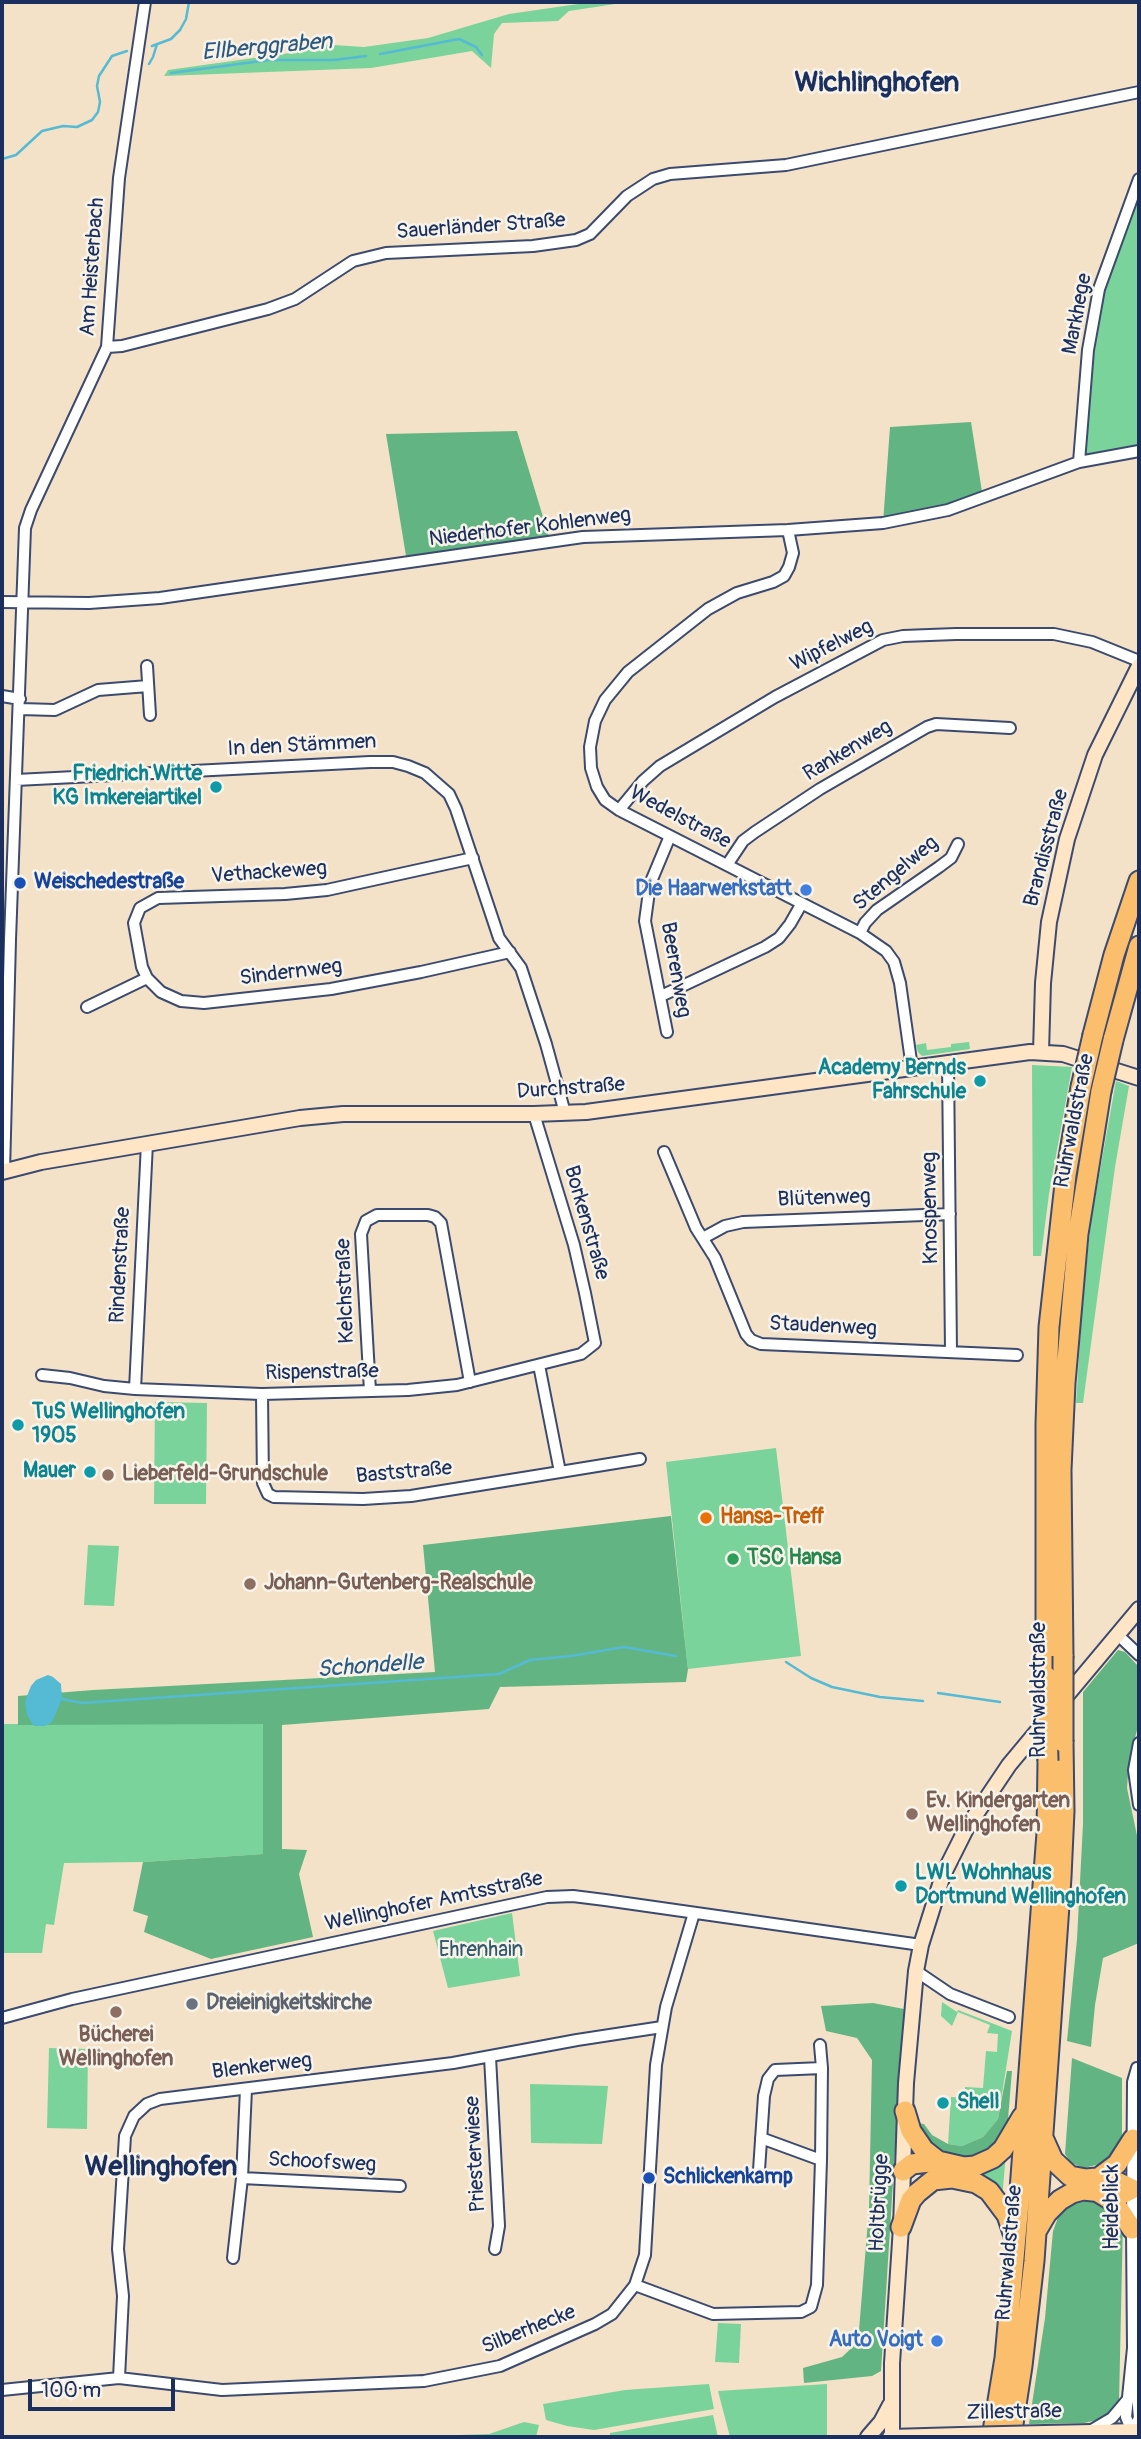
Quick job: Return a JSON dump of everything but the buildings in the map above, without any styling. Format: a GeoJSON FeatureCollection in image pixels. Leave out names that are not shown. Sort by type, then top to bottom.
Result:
{"type":"FeatureCollection","features":[{"type":"Feature","properties":{"kind":"highway","name":"Ruhrwaldstraße"},"geometry":{"type":"LineString","coordinates":[[992,2437],[1005,2358],[1016,2248],[1047,1833],[1046,1424],[1049,1327],[1066,1175],[1081,1087],[1114,955],[1139,881]]}},
{"type":"Feature","properties":{"kind":"highway","name":"Ruhrwaldstraße"},"geometry":{"type":"LineString","coordinates":[[1011,2437],[1022,2365],[1035,2237],[1061,1877],[1064,1811],[1061,1469],[1065,1383],[1078,1234],[1101,1091],[1139,946]]}},
{"type":"Feature","properties":{"kind":"highway"},"geometry":{"type":"LineString","coordinates":[[903,2171],[975,2166],[993,2158],[1009,2140],[1026,2109]]}},
{"type":"Feature","properties":{"kind":"highway"},"geometry":{"type":"LineString","coordinates":[[905,2111],[911,2132],[936,2170],[976,2183],[989,2191],[1011,2223],[1016,2248]]}},
{"type":"Feature","properties":{"kind":"highway"},"geometry":{"type":"LineString","coordinates":[[1042,2133],[1048,2153],[1063,2171],[1099,2184],[1132,2229]]}},
{"type":"Feature","properties":{"kind":"highway"},"geometry":{"type":"LineString","coordinates":[[1099,2184],[1122,2158],[1133,2139]]}},
{"type":"Feature","properties":{"kind":"highway"},"geometry":{"type":"LineString","coordinates":[[901,2227],[911,2200],[936,2170]]}},
{"type":"Feature","properties":{"kind":"highway"},"geometry":{"type":"LineString","coordinates":[[1035,2237],[1041,2221],[1060,2200],[1115,2180],[1132,2189]]}},
{"type":"Feature","properties":{"kind":"street","name":"Am Heisterbach"},"geometry":{"type":"LineString","coordinates":[[3,1172],[6,955],[20,704],[25,528],[107,347],[119,178],[145,2]]}},
{"type":"Feature","properties":{"kind":"street","name":"Sauerländer Straße"},"geometry":{"type":"LineString","coordinates":[[107,347],[122,346],[268,309],[295,299],[352,261],[386,253],[533,246],[576,240],[590,234],[627,196],[653,179],[670,174],[786,165],[1139,92]]}},
{"type":"Feature","properties":{"kind":"street","name":"Markhege"},"geometry":{"type":"LineString","coordinates":[[1079,462],[1088,350],[1099,289],[1139,179]]}},
{"type":"Feature","properties":{"kind":"street","name":"Niederhofer Kohlenweg"},"geometry":{"type":"LineString","coordinates":[[2,602],[89,603],[160,598],[583,537],[788,530],[883,523],[948,510],[1079,462],[1139,451]]}},
{"type":"Feature","properties":{"kind":"street","name":"Wedelstraße"},"geometry":{"type":"LineString","coordinates":[[788,530],[793,553],[784,576],[737,593],[708,609],[628,672],[605,700],[595,721],[590,747],[591,768],[601,793],[620,810],[859,933],[886,951],[897,969],[912,1068]]}},
{"type":"Feature","properties":{"kind":"street","name":"Wipfelweg"},"geometry":{"type":"LineString","coordinates":[[620,810],[643,781],[660,766],[798,684],[883,640],[903,636],[956,634],[1054,634],[1092,642],[1139,663]]}},
{"type":"Feature","properties":{"kind":"street","name":"Brandisstraße"},"geometry":{"type":"LineString","coordinates":[[1041,1052],[1042,983],[1064,850],[1095,755],[1139,663]]}},
{"type":"Feature","properties":{"kind":"street"},"geometry":{"type":"LineString","coordinates":[[147,666],[150,715]]}},
{"type":"Feature","properties":{"kind":"street"},"geometry":{"type":"LineString","coordinates":[[2,696],[20,704],[55,710],[98,690],[148,686]]}},
{"type":"Feature","properties":{"kind":"street","name":"Rankenweg"},"geometry":{"type":"LineString","coordinates":[[727,865],[743,841],[755,832],[821,789],[927,727],[936,724],[1010,728]]}},
{"type":"Feature","properties":{"kind":"street","name":"In den Stämmen"},"geometry":{"type":"LineString","coordinates":[[16,780],[393,762],[425,774],[449,794],[499,938],[521,968],[565,1113]]}},
{"type":"Feature","properties":{"kind":"street"},"geometry":{"type":"LineString","coordinates":[[2,823],[14,824]]}},
{"type":"Feature","properties":{"kind":"street","name":"Beerenweg"},"geometry":{"type":"LineString","coordinates":[[667,1032],[645,921],[650,884],[670,836]]}},
{"type":"Feature","properties":{"kind":"street","name":"Stengelweg"},"geometry":{"type":"LineString","coordinates":[[859,933],[877,910],[951,858],[958,844]]}},
{"type":"Feature","properties":{"kind":"street","name":"Vethackeweg"},"geometry":{"type":"LineString","coordinates":[[146,978],[134,923],[140,908],[158,898],[327,890],[473,858]]}},
{"type":"Feature","properties":{"kind":"street"},"geometry":{"type":"LineString","coordinates":[[661,996],[779,938],[802,903]]}},
{"type":"Feature","properties":{"kind":"street","name":"Sindernweg"},"geometry":{"type":"LineString","coordinates":[[146,978],[161,992],[181,1000],[204,1003],[331,989],[510,951]]}},
{"type":"Feature","properties":{"kind":"street"},"geometry":{"type":"LineString","coordinates":[[87,1007],[146,978]]}},
{"type":"Feature","properties":{"kind":"street","name":"Durchstraße"},"geometry":{"type":"LineString","coordinates":[[3,1172],[147,1143],[300,1118],[343,1114],[534,1114],[616,1109],[1041,1052],[1072,1056],[1139,1078]]}},
{"type":"Feature","properties":{"kind":"street","name":"Knospenweg"},"geometry":{"type":"LineString","coordinates":[[948,1063],[951,1352]]}},
{"type":"Feature","properties":{"kind":"street","name":"Borkenstraße"},"geometry":{"type":"LineString","coordinates":[[534,1114],[574,1245],[595,1343]]}},
{"type":"Feature","properties":{"kind":"street","name":"Rindenstraße"},"geometry":{"type":"LineString","coordinates":[[135,1389],[147,1143]]}},
{"type":"Feature","properties":{"kind":"street","name":"Staudenweg"},"geometry":{"type":"LineString","coordinates":[[664,1152],[696,1228],[715,1258],[746,1334],[751,1340],[761,1344],[1017,1355]]}},
{"type":"Feature","properties":{"kind":"street","name":"Kelchstraße"},"geometry":{"type":"LineString","coordinates":[[370,1391],[361,1234],[366,1221],[377,1215],[428,1214],[441,1223],[470,1382]]}},
{"type":"Feature","properties":{"kind":"street","name":"Blütenweg"},"geometry":{"type":"LineString","coordinates":[[703,1238],[725,1226],[743,1222],[950,1214]]}},
{"type":"Feature","properties":{"kind":"street","name":"Rispenstraße"},"geometry":{"type":"LineString","coordinates":[[42,1375],[70,1378],[104,1387],[262,1394],[423,1390],[470,1382],[581,1354],[595,1343]]}},
{"type":"Feature","properties":{"kind":"street"},"geometry":{"type":"LineString","coordinates":[[539,1365],[560,1472]]}},
{"type":"Feature","properties":{"kind":"street","name":"Baststraße"},"geometry":{"type":"LineString","coordinates":[[262,1394],[263,1483],[268,1494],[274,1497],[363,1499],[411,1496],[640,1459]]}},
{"type":"Feature","properties":{"kind":"street","name":"Holtbrügge"},"geometry":{"type":"LineString","coordinates":[[891,2437],[905,2111],[916,1970],[921,1945],[943,1875],[966,1829],[1017,1755],[1139,1609]]}},
{"type":"Feature","properties":{"kind":"street"},"geometry":{"type":"LineString","coordinates":[[1118,1635],[1139,1655]]}},
{"type":"Feature","properties":{"kind":"street"},"geometry":{"type":"LineString","coordinates":[[1139,1748],[1134,1777],[1139,1805]]}},
{"type":"Feature","properties":{"kind":"street","name":"Wellinghofer Amtsstraße"},"geometry":{"type":"LineString","coordinates":[[2,2018],[66,2000],[547,1897],[573,1896],[921,1945]]}},
{"type":"Feature","properties":{"kind":"street","name":"Silberhecke"},"geometry":{"type":"LineString","coordinates":[[2,2390],[119,2378],[222,2390],[403,2383],[500,2366],[612,2314],[635,2285],[645,2255],[652,2107],[662,2027],[694,1913]]}},
{"type":"Feature","properties":{"kind":"street"},"geometry":{"type":"LineString","coordinates":[[916,1970],[950,1994],[1009,2017]]}},
{"type":"Feature","properties":{"kind":"street","name":"Blenkerweg"},"geometry":{"type":"LineString","coordinates":[[119,2378],[123,2296],[118,2249],[125,2136],[139,2110],[160,2099],[490,2057],[662,2027]]}},
{"type":"Feature","properties":{"kind":"street"},"geometry":{"type":"LineString","coordinates":[[635,2285],[712,2314],[806,2311],[811,2307],[817,2285],[821,2160],[820,2045]]}},
{"type":"Feature","properties":{"kind":"street","name":"Priesterwiese"},"geometry":{"type":"LineString","coordinates":[[490,2057],[499,2226],[495,2249]]}},
{"type":"Feature","properties":{"kind":"street"},"geometry":{"type":"LineString","coordinates":[[759,2170],[764,2096],[768,2079],[775,2070],[822,2068]]}},
{"type":"Feature","properties":{"kind":"street","name":"Heideblick"},"geometry":{"type":"LineString","coordinates":[[1136,2432],[1139,2418],[1135,2397],[1133,2348],[1132,2189],[1133,2082],[1139,2068]]}},
{"type":"Feature","properties":{"kind":"street"},"geometry":{"type":"LineString","coordinates":[[233,2258],[242,2178],[246,2089]]}},
{"type":"Feature","properties":{"kind":"street"},"geometry":{"type":"LineString","coordinates":[[761,2138],[821,2160]]}},
{"type":"Feature","properties":{"kind":"street","name":"Schoofsweg"},"geometry":{"type":"LineString","coordinates":[[242,2178],[400,2186]]}},
{"type":"Feature","properties":{"kind":"street"},"geometry":{"type":"LineString","coordinates":[[1088,2432],[1112,2418],[1135,2397]]}},
{"type":"Feature","properties":{"kind":"street"},"geometry":{"type":"LineString","coordinates":[[868,2437],[891,2404]]}},
{"type":"Feature","properties":{"kind":"street","name":"Zillestraße"},"geometry":{"type":"LineString","coordinates":[[891,2437],[1136,2432]]}},
{"type":"Feature","properties":{"kind":"green space"},"geometry":{"type":"Polygon","coordinates":[[[592,2],[622,3],[569,11],[558,21],[502,23],[494,34],[491,68],[472,51],[371,68],[164,76],[168,70],[290,53],[288,42],[364,47],[428,38],[509,14],[592,2]]]}},
{"type":"Feature","properties":{"kind":"green space"},"geometry":{"type":"Polygon","coordinates":[[[1139,179],[1139,451],[1079,462],[1099,289],[1139,179]]]}},
{"type":"Feature","properties":{"kind":"green space"},"geometry":{"type":"Polygon","coordinates":[[[971,422],[983,498],[883,523],[890,427],[971,422]]]}},
{"type":"Feature","properties":{"kind":"green space"},"geometry":{"type":"Polygon","coordinates":[[[517,431],[550,540],[407,562],[386,434],[517,431]]]}},
{"type":"Feature","properties":{"kind":"green space"},"geometry":{"type":"Polygon","coordinates":[[[969,1042],[970,1049],[922,1056],[916,1045],[926,1043],[927,1050],[969,1042]]]}},
{"type":"Feature","properties":{"kind":"green space"},"geometry":{"type":"Polygon","coordinates":[[[1032,1065],[1072,1067],[1049,1194],[1041,1256],[1033,1256],[1032,1065]]]}},
{"type":"Feature","properties":{"kind":"green space"},"geometry":{"type":"Polygon","coordinates":[[[1116,1081],[1129,1086],[1115,1167],[1083,1403],[1076,1403],[1091,1221],[1116,1081]]]}},
{"type":"Feature","properties":{"kind":"green space"},"geometry":{"type":"Polygon","coordinates":[[[155,1402],[207,1403],[206,1504],[154,1504],[155,1402]]]}},
{"type":"Feature","properties":{"kind":"green space","name":"TSC Hansa"},"geometry":{"type":"Polygon","coordinates":[[[776,1448],[801,1656],[688,1669],[666,1462],[776,1448]]]}},
{"type":"Feature","properties":{"kind":"green space"},"geometry":{"type":"Polygon","coordinates":[[[671,1516],[688,1669],[686,1682],[500,1687],[489,1709],[282,1725],[282,1849],[307,1850],[299,1874],[313,1937],[211,1959],[144,1932],[148,1916],[133,1911],[143,1862],[263,1854],[263,1724],[18,1725],[18,1696],[435,1672],[423,1545],[671,1516]]]}},
{"type":"Feature","properties":{"kind":"green space"},"geometry":{"type":"Polygon","coordinates":[[[88,1545],[119,1546],[114,1606],[84,1605],[88,1545]]]}},
{"type":"Feature","properties":{"kind":"green space"},"geometry":{"type":"Polygon","coordinates":[[[1118,1650],[1125,1652],[1139,1667],[1139,1722],[1129,1762],[1127,1788],[1139,1845],[1139,1943],[1103,1958],[1091,2047],[1067,2041],[1077,1939],[1083,1824],[1083,1692],[1118,1650]]]}},
{"type":"Feature","properties":{"kind":"green space"},"geometry":{"type":"Polygon","coordinates":[[[2,1724],[263,1724],[263,1854],[143,1862],[64,1863],[54,1925],[46,1924],[42,1953],[2,1953],[2,1724]]]}},
{"type":"Feature","properties":{"kind":"green space","name":"Ehrenhain"},"geometry":{"type":"Polygon","coordinates":[[[512,1913],[520,1976],[448,1988],[433,1931],[512,1913]]]}},
{"type":"Feature","properties":{"kind":"green space"},"geometry":{"type":"Polygon","coordinates":[[[942,2002],[957,2012],[958,2010],[1012,2031],[998,2119],[983,2137],[962,2146],[948,2144],[951,2097],[965,2098],[965,2087],[983,2088],[986,2051],[997,2052],[998,2034],[987,2033],[990,2025],[958,2012],[952,2026],[941,2016],[942,2002]]]}},
{"type":"Feature","properties":{"kind":"green space"},"geometry":{"type":"Polygon","coordinates":[[[873,2003],[904,2009],[881,2371],[872,2376],[804,2383],[803,2368],[842,2357],[858,2342],[869,2209],[872,2060],[857,2038],[826,2031],[821,2006],[873,2003]]]}},
{"type":"Feature","properties":{"kind":"green space"},"geometry":{"type":"Polygon","coordinates":[[[49,2048],[88,2049],[87,2129],[47,2128],[49,2048]]]}},
{"type":"Feature","properties":{"kind":"green space"},"geometry":{"type":"Polygon","coordinates":[[[1072,2058],[1122,2078],[1122,2136],[1113,2156],[1100,2164],[1084,2168],[1071,2163],[1065,2154],[1072,2058]]]}},
{"type":"Feature","properties":{"kind":"green space"},"geometry":{"type":"Polygon","coordinates":[[[1007,2071],[1012,2071],[1007,2131],[994,2149],[970,2160],[947,2158],[929,2147],[916,2123],[924,2124],[932,2135],[948,2144],[962,2146],[983,2137],[998,2119],[1007,2071]]]}},
{"type":"Feature","properties":{"kind":"green space"},"geometry":{"type":"Polygon","coordinates":[[[530,2084],[608,2086],[602,2144],[531,2143],[530,2084]]]}},
{"type":"Feature","properties":{"kind":"green space"},"geometry":{"type":"Polygon","coordinates":[[[1006,2153],[1002,2199],[914,2171],[1006,2153]]]}},
{"type":"Feature","properties":{"kind":"green space"},"geometry":{"type":"Polygon","coordinates":[[[1087,2198],[1102,2203],[1123,2219],[1119,2403],[1106,2418],[1084,2423],[1029,2424],[1045,2318],[1053,2231],[1059,2215],[1071,2203],[1087,2198]]]}},
{"type":"Feature","properties":{"kind":"green space"},"geometry":{"type":"Polygon","coordinates":[[[718,2323],[741,2324],[739,2363],[715,2362],[718,2323]]]}},
{"type":"Feature","properties":{"kind":"green space"},"geometry":{"type":"Polygon","coordinates":[[[709,2384],[714,2409],[594,2430],[546,2420],[543,2404],[625,2390],[709,2384]]]}},
{"type":"Feature","properties":{"kind":"green space"},"geometry":{"type":"Polygon","coordinates":[[[827,2384],[827,2435],[730,2437],[718,2391],[827,2384]]]}},
{"type":"Feature","properties":{"kind":"green space"},"geometry":{"type":"Polygon","coordinates":[[[713,2415],[718,2437],[610,2437],[610,2433],[713,2415]]]}},
{"type":"Feature","properties":{"kind":"green space"},"geometry":{"type":"Polygon","coordinates":[[[524,2422],[539,2425],[536,2437],[458,2437],[489,2434],[524,2422]]]}},
{"type":"Feature","properties":{"kind":"water"},"geometry":{"type":"Polygon","coordinates":[[[48,1675],[61,1684],[62,1699],[52,1722],[45,1726],[34,1726],[27,1715],[25,1701],[36,1680],[48,1675]]]}},
{"type":"Feature","properties":{"kind":"waterway"},"geometry":{"type":"LineString","coordinates":[[152,46],[171,39],[180,30],[186,19],[189,2]]}},
{"type":"Feature","properties":{"kind":"waterway","name":"Ellberggraben"},"geometry":{"type":"LineString","coordinates":[[380,54],[459,39],[476,47],[482,55]]}},
{"type":"Feature","properties":{"kind":"waterway","name":"Ellberggraben"},"geometry":{"type":"LineString","coordinates":[[149,64],[157,44]]}},
{"type":"Feature","properties":{"kind":"waterway"},"geometry":{"type":"LineString","coordinates":[[2,159],[16,155],[42,131],[63,126],[77,127],[92,120],[98,112],[100,102],[97,86],[99,76],[112,56],[127,51]]}},
{"type":"Feature","properties":{"kind":"waterway","name":"Ellberggraben"},"geometry":{"type":"LineString","coordinates":[[171,73],[269,60],[334,60],[366,56]]}},
{"type":"Feature","properties":{"kind":"waterway","name":"Schondelle"},"geometry":{"type":"LineString","coordinates":[[62,1699],[82,1703],[499,1674],[530,1660],[624,1647],[676,1656]]}},
{"type":"Feature","properties":{"kind":"waterway","name":"Schondelle"},"geometry":{"type":"LineString","coordinates":[[786,1662],[811,1678],[832,1687],[880,1697],[923,1701]]}},
{"type":"Feature","properties":{"kind":"waterway","name":"Schondelle"},"geometry":{"type":"LineString","coordinates":[[938,1693],[1000,1702]]}},
{"type":"Feature","properties":{"kind":"place","name":"Friedrich Witte KG Imkereiartikel"},"geometry":{"type":"Point","coordinates":[216,787]}},
{"type":"Feature","properties":{"kind":"place","name":"Weischedestraße"},"geometry":{"type":"Point","coordinates":[20,883]}},
{"type":"Feature","properties":{"kind":"place","name":"Die Haarwerkstatt"},"geometry":{"type":"Point","coordinates":[806,890]}},
{"type":"Feature","properties":{"kind":"place","name":"Academy Bernds Fahrschule"},"geometry":{"type":"Point","coordinates":[980,1081]}},
{"type":"Feature","properties":{"kind":"place","name":"TuS Wellinghofen 1905"},"geometry":{"type":"Point","coordinates":[18,1425]}},
{"type":"Feature","properties":{"kind":"place","name":"Mauer"},"geometry":{"type":"Point","coordinates":[90,1472]}},
{"type":"Feature","properties":{"kind":"place","name":"Lieberfeld-Grundschule"},"geometry":{"type":"Point","coordinates":[108,1475]}},
{"type":"Feature","properties":{"kind":"place","name":"Hansa-Treff"},"geometry":{"type":"Point","coordinates":[706,1518]}},
{"type":"Feature","properties":{"kind":"place","name":"TSC Hansa"},"geometry":{"type":"Point","coordinates":[733,1559]}},
{"type":"Feature","properties":{"kind":"place","name":"Johann-Gutenberg-Realschule"},"geometry":{"type":"Point","coordinates":[250,1584]}},
{"type":"Feature","properties":{"kind":"place","name":"Ev. Kindergarten Wellinghofen"},"geometry":{"type":"Point","coordinates":[912,1814]}},
{"type":"Feature","properties":{"kind":"place","name":"LWL Wohnhaus Dortmund Wellinghofen"},"geometry":{"type":"Point","coordinates":[901,1886]}},
{"type":"Feature","properties":{"kind":"place","name":"Dreieinigkeitskirche"},"geometry":{"type":"Point","coordinates":[192,2004]}},
{"type":"Feature","properties":{"kind":"place","name":"Bücherei Wellinghofen"},"geometry":{"type":"Point","coordinates":[116,2012]}},
{"type":"Feature","properties":{"kind":"place","name":"Shell"},"geometry":{"type":"Point","coordinates":[943,2103]}},
{"type":"Feature","properties":{"kind":"place","name":"Schlickenkamp"},"geometry":{"type":"Point","coordinates":[649,2178]}},
{"type":"Feature","properties":{"kind":"place","name":"Auto Voigt"},"geometry":{"type":"Point","coordinates":[937,2341]}},
{"type":"Feature","properties":{"kind":"district","name":"Wichlinghofen"},"geometry":{"type":"Point","coordinates":[877,84]}},
{"type":"Feature","properties":{"kind":"district","name":"Wellinghofen"},"geometry":{"type":"Point","coordinates":[161,2168]}}]}
